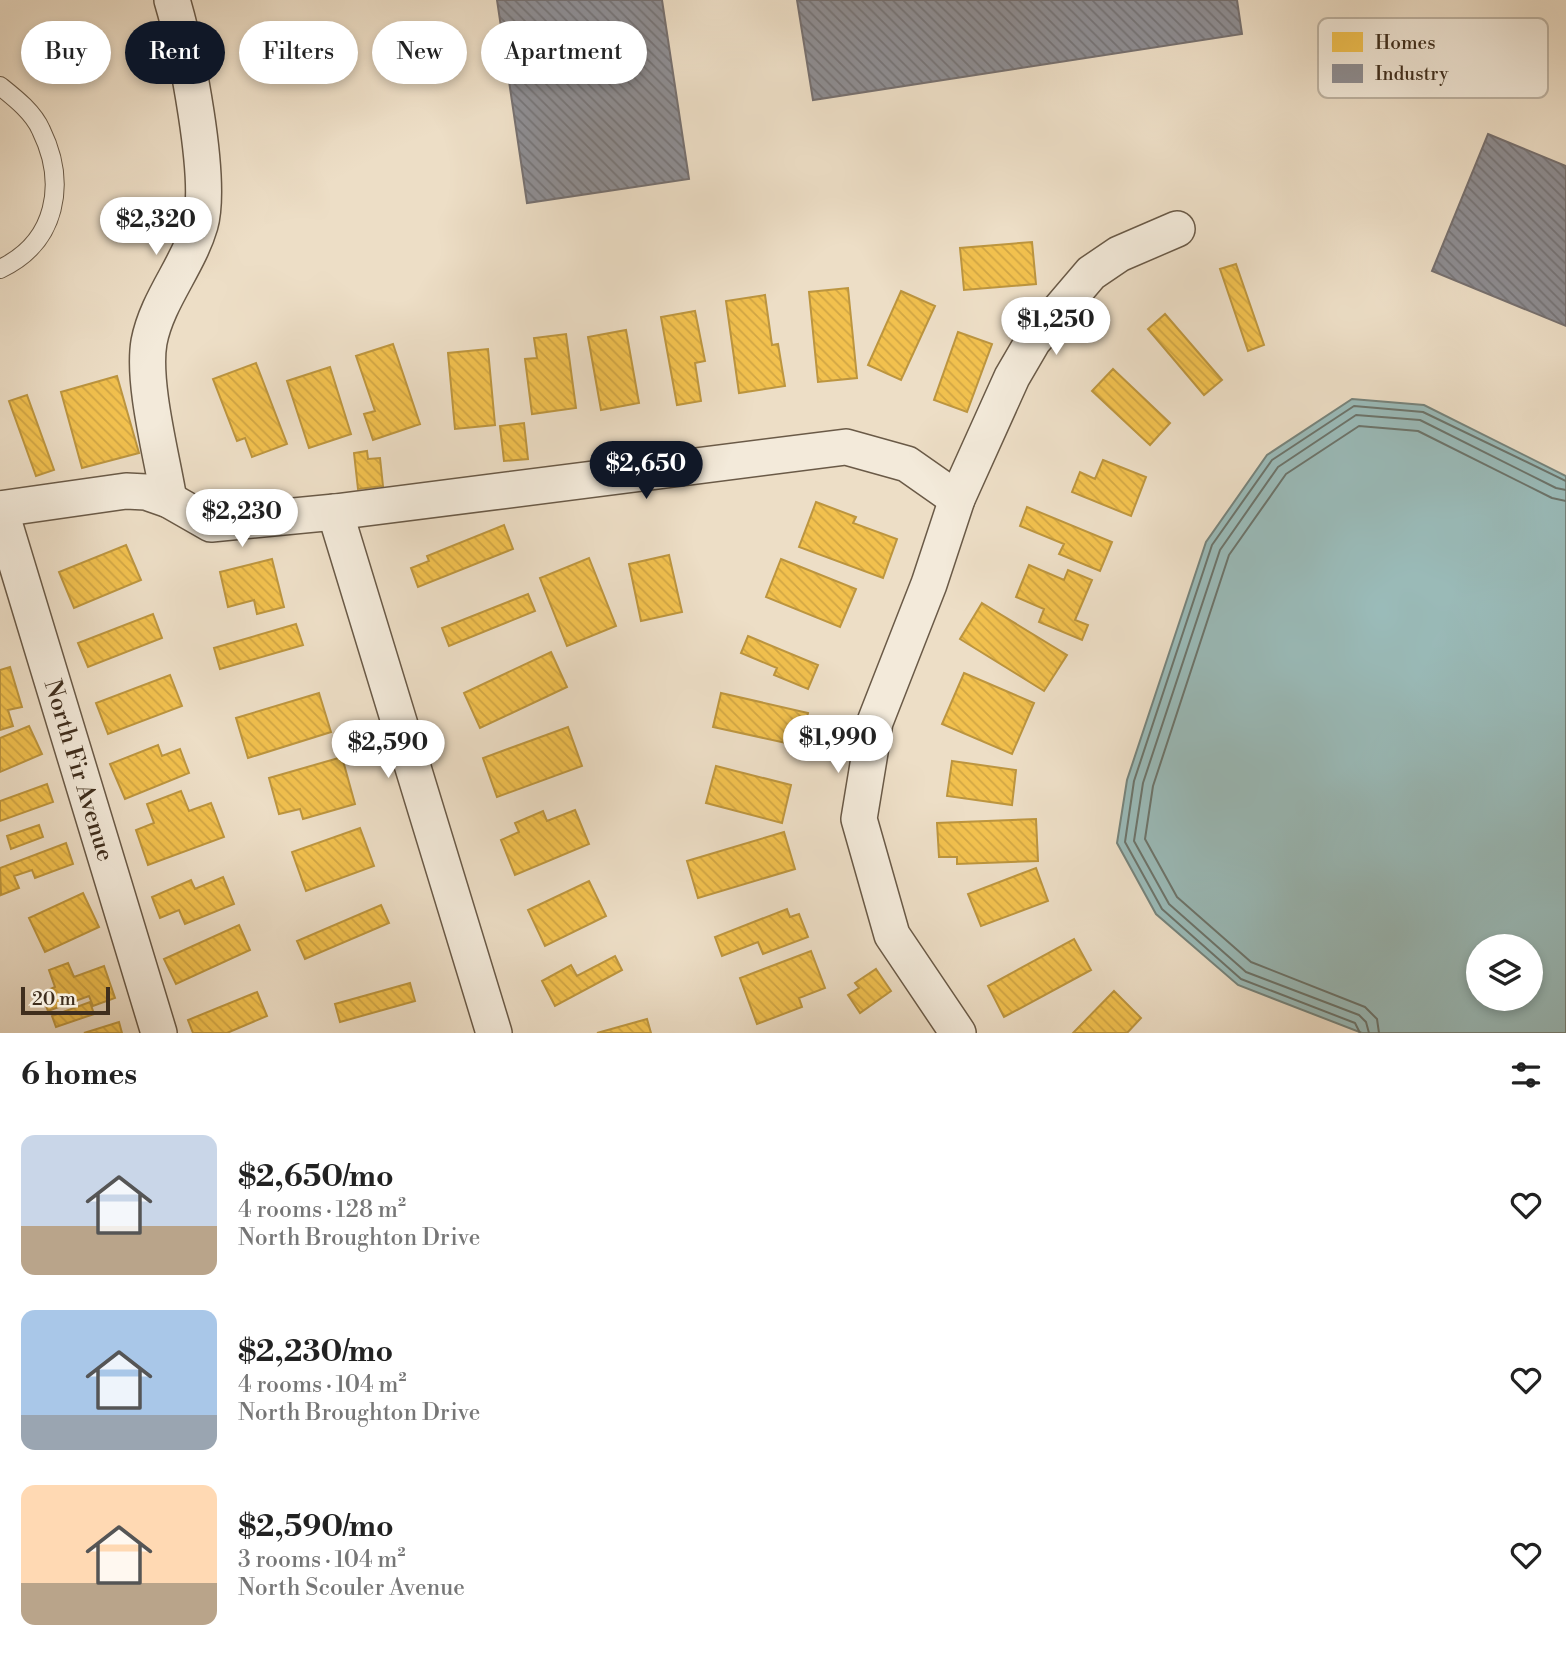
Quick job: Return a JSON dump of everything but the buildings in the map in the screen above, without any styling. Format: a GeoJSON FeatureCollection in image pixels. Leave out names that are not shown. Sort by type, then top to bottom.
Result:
{"type":"FeatureCollection","features":[{"type":"Feature","properties":{"kind":"street"},"geometry":{"type":"LineString","coordinates":[[169,500],[147,367],[149,342],[155,323],[201,223],[203,189],[190,77],[172,0]]}},
{"type":"Feature","properties":{"kind":"street"},"geometry":{"type":"LineString","coordinates":[[958,1033],[892,935],[859,819],[875,722],[929,584],[957,499],[1012,377],[1033,341],[1091,273],[1119,254],[1177,229]]}},
{"type":"Feature","properties":{"kind":"street"},"geometry":{"type":"LineString","coordinates":[[0,509],[126,491],[146,492],[169,500],[211,524],[335,512],[846,447],[906,464],[957,499]]}},
{"type":"Feature","properties":{"kind":"street","name":"North Fir Avenue"},"geometry":{"type":"LineString","coordinates":[[0,509],[159,1033]]}},
{"type":"Feature","properties":{"kind":"street"},"geometry":{"type":"LineString","coordinates":[[335,512],[494,1033]]}},
{"type":"Feature","properties":{"kind":"lane"},"geometry":{"type":"LineString","coordinates":[[0,86],[20,103],[41,128],[53,166],[56,200],[47,225],[32,246],[13,263],[0,269]]}},
{"type":"Feature","properties":{"kind":"water"},"geometry":{"type":"Polygon","coordinates":[[[1352,399],[1424,405],[1566,476],[1566,1033],[1362,1033],[1238,985],[1156,914],[1117,843],[1127,780],[1206,542],[1267,455],[1352,399]]]}}]}
